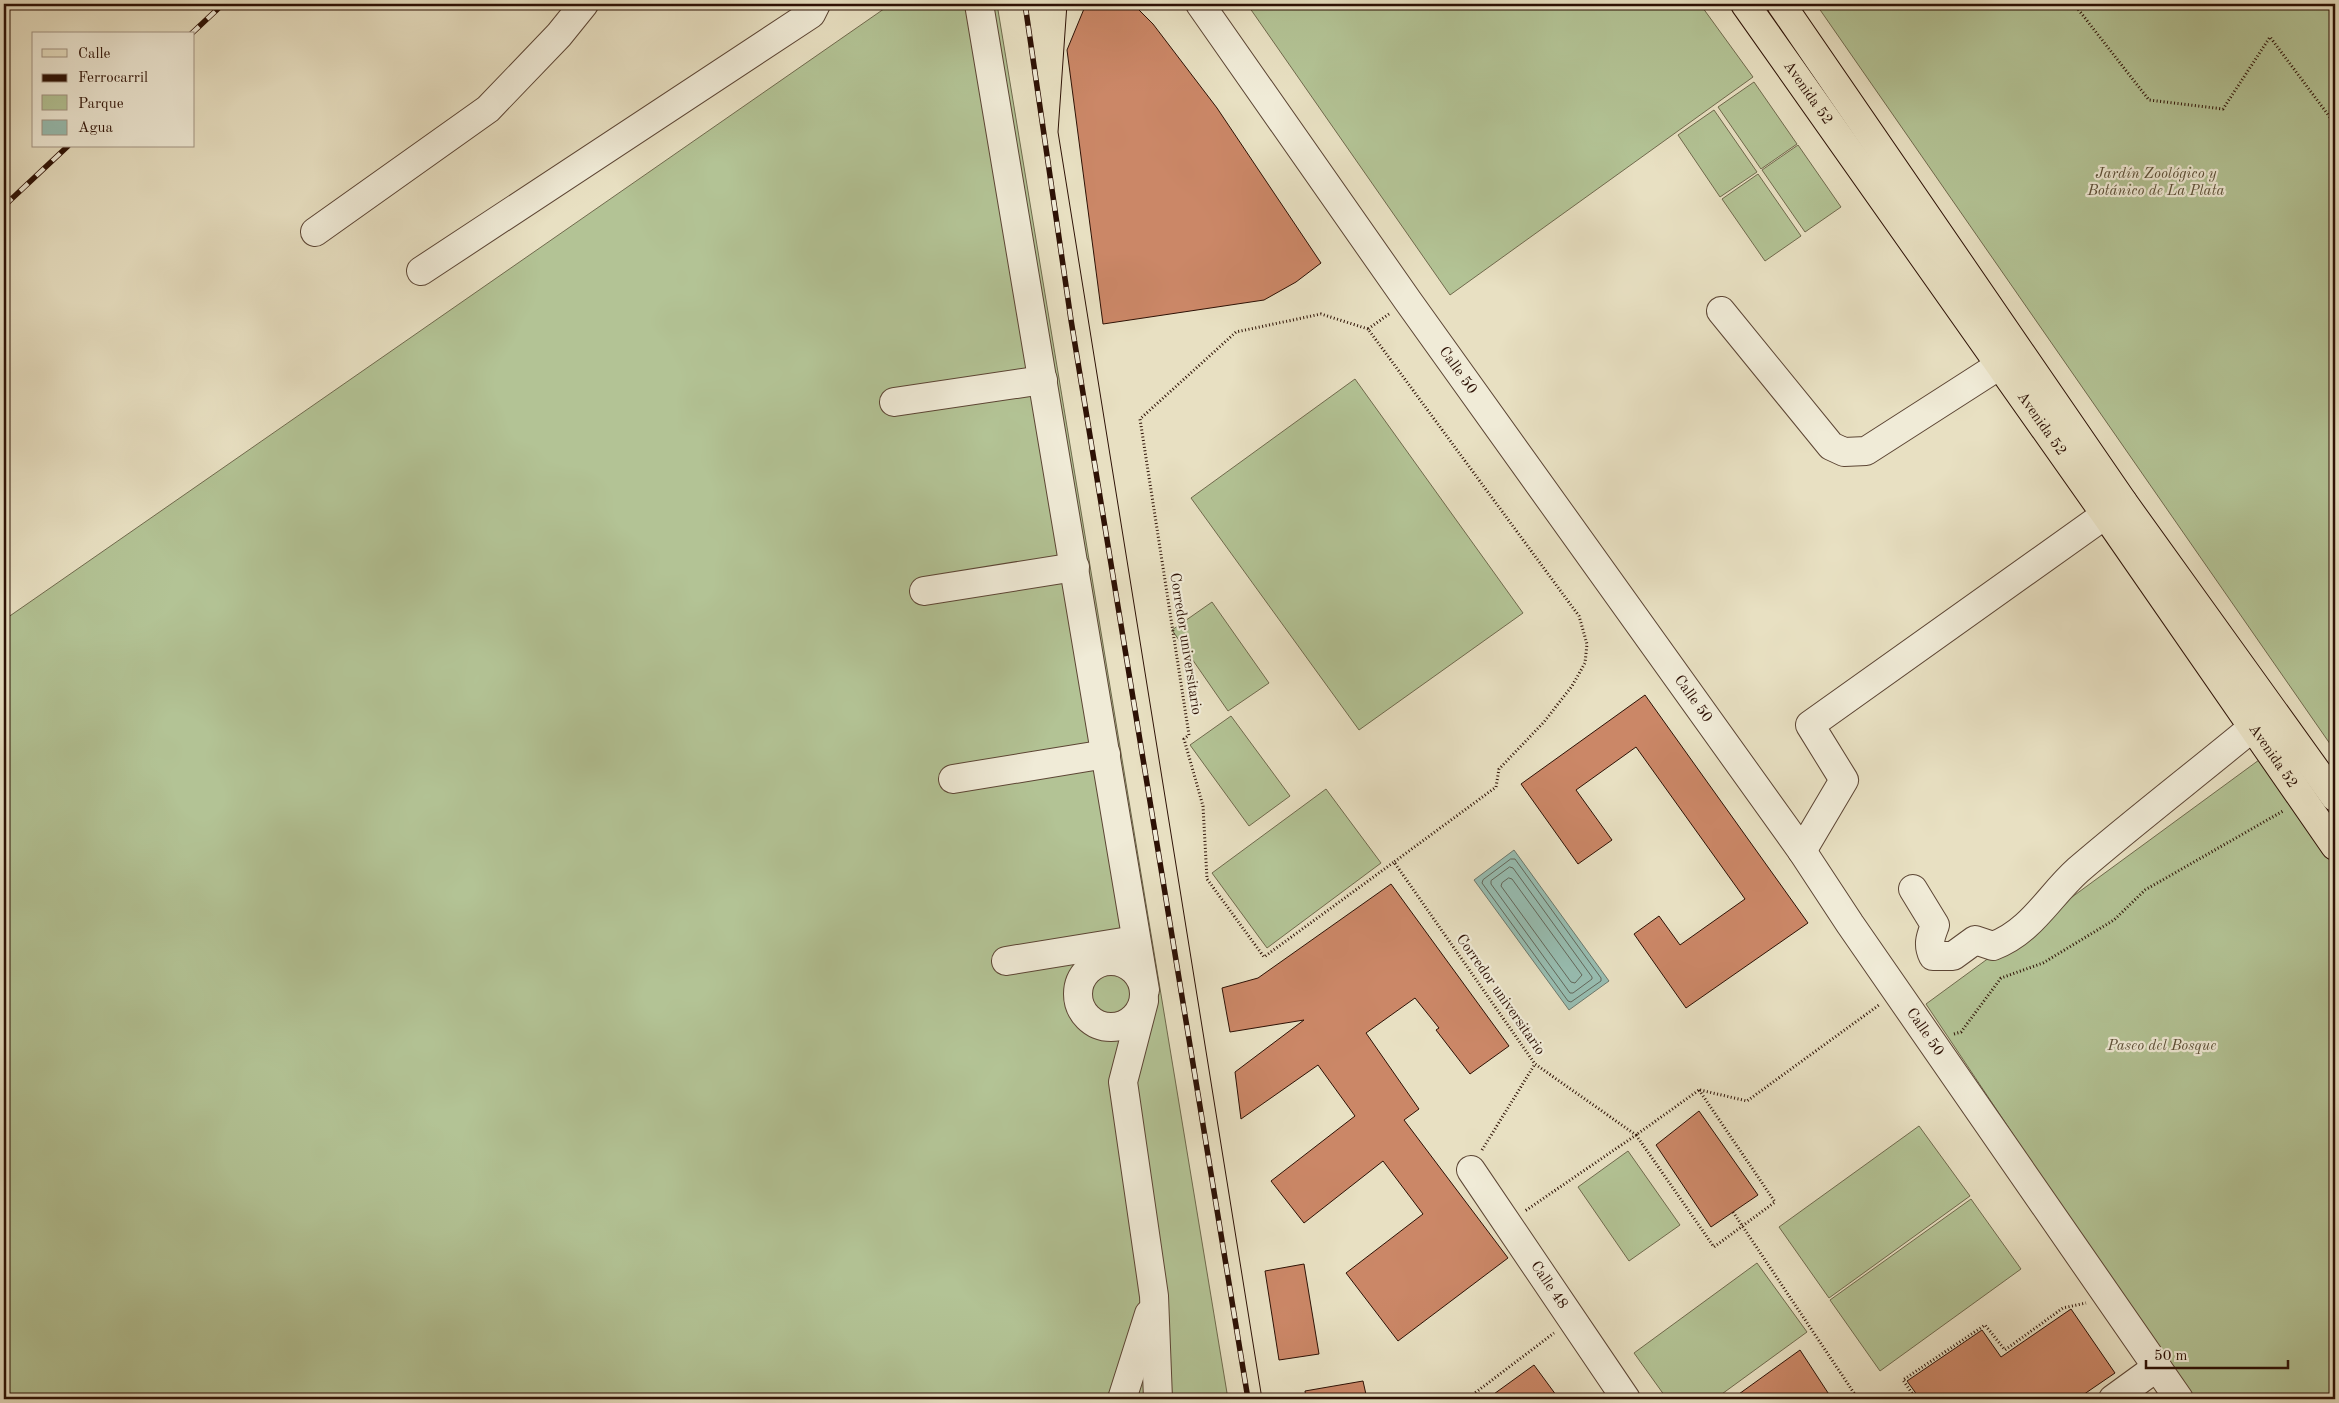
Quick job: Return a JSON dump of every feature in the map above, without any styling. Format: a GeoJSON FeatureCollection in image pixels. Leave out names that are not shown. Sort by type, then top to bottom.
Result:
{"type":"FeatureCollection","features":[{"type":"Feature","properties":{"kind":"main road","name":"Avenida 52"},"geometry":{"type":"LineString","coordinates":[[1745,4],[2000,365],[2114,508],[2335,798]]}},
{"type":"Feature","properties":{"kind":"main road","name":"Avenida 52"},"geometry":{"type":"LineString","coordinates":[[1781,4],[2114,508],[2253,727],[2335,846]]}},
{"type":"Feature","properties":{"kind":"street"},"geometry":{"type":"LineString","coordinates":[[315,232],[488,109],[559,36],[584,4]]}},
{"type":"Feature","properties":{"kind":"street"},"geometry":{"type":"LineString","coordinates":[[421,272],[811,14],[816,4]]}},
{"type":"Feature","properties":{"kind":"street"},"geometry":{"type":"LineString","coordinates":[[979,4],[1075,567],[1144,995],[1123,1082],[1154,1296],[1158,1399]]}},
{"type":"Feature","properties":{"kind":"street","name":"Calle 50"},"geometry":{"type":"LineString","coordinates":[[1200,4],[1408,300],[1802,851],[1850,924],[2179,1399]]}},
{"type":"Feature","properties":{"kind":"street"},"geometry":{"type":"LineString","coordinates":[[1721,311],[1831,446],[1844,452],[1866,451],[2000,365]]}},
{"type":"Feature","properties":{"kind":"street"},"geometry":{"type":"LineString","coordinates":[[894,402],[1043,380]]}},
{"type":"Feature","properties":{"kind":"street"},"geometry":{"type":"LineString","coordinates":[[1802,851],[1844,780],[1810,725],[2114,508]]}},
{"type":"Feature","properties":{"kind":"street"},"geometry":{"type":"LineString","coordinates":[[924,592],[1075,567]]}},
{"type":"Feature","properties":{"kind":"street"},"geometry":{"type":"LineString","coordinates":[[1913,888],[1935,925],[1930,937],[1929,948],[1933,956],[1953,956],[1975,940],[1993,946],[2003,942],[2014,936],[2040,913],[2076,872],[2253,727]]}},
{"type":"Feature","properties":{"kind":"street"},"geometry":{"type":"LineString","coordinates":[[953,779],[1106,754]]}},
{"type":"Feature","properties":{"kind":"street"},"geometry":{"type":"LineString","coordinates":[[1006,961],[1136,940]]}},
{"type":"Feature","properties":{"kind":"street"},"geometry":{"type":"LineString","coordinates":[[1099,1025],[1116,1027],[1132,1021],[1140,1012],[1144,995],[1136,971],[1127,964],[1107,961],[1088,970],[1078,988],[1078,999],[1085,1014],[1099,1025],[1120,1035],[1133,1045]]}},
{"type":"Feature","properties":{"kind":"street","name":"Calle 48"},"geometry":{"type":"LineString","coordinates":[[1470,1170],[1626,1399]]}},
{"type":"Feature","properties":{"kind":"street"},"geometry":{"type":"LineString","coordinates":[[1122,1399],[1154,1296]]}},
{"type":"Feature","properties":{"kind":"street"},"geometry":{"type":"LineString","coordinates":[[2113,1399],[2157,1367]]}},
{"type":"Feature","properties":{"kind":"path"},"geometry":{"type":"LineString","coordinates":[[2074,4],[2149,100],[2223,109],[2270,37],[2335,124]]}},
{"type":"Feature","properties":{"kind":"path"},"geometry":{"type":"LineString","coordinates":[[1368,329],[1408,300]]}},
{"type":"Feature","properties":{"kind":"path","name":"Corredor universitario"},"geometry":{"type":"LineString","coordinates":[[1321,314],[1368,329],[1579,616],[1587,644],[1585,663],[1572,686],[1544,722],[1499,769],[1496,787],[1264,957],[1208,879],[1203,806],[1184,739],[1189,735],[1140,419],[1236,332],[1321,314]]}},
{"type":"Feature","properties":{"kind":"path"},"geometry":{"type":"LineString","coordinates":[[1931,1039],[1961,1032],[2001,978],[2043,963],[2114,920],[2145,890],[2304,800]]}},
{"type":"Feature","properties":{"kind":"path","name":"Corredor universitario"},"geometry":{"type":"LineString","coordinates":[[1394,862],[1535,1064],[1636,1135]]}},
{"type":"Feature","properties":{"kind":"path"},"geometry":{"type":"LineString","coordinates":[[1506,1224],[1699,1090],[1747,1101],[1898,991]]}},
{"type":"Feature","properties":{"kind":"path"},"geometry":{"type":"LineString","coordinates":[[1470,1170],[1535,1064]]}},
{"type":"Feature","properties":{"kind":"path"},"geometry":{"type":"LineString","coordinates":[[1636,1135],[1714,1247],[1775,1202],[1699,1090]]}},
{"type":"Feature","properties":{"kind":"path"},"geometry":{"type":"LineString","coordinates":[[1733,1212],[1858,1399]]}},
{"type":"Feature","properties":{"kind":"path"},"geometry":{"type":"LineString","coordinates":[[1916,1399],[1903,1380],[1985,1325],[2006,1350],[2063,1308],[2108,1298]]}},
{"type":"Feature","properties":{"kind":"path"},"geometry":{"type":"LineString","coordinates":[[1466,1399],[1571,1320]]}},
{"type":"Feature","properties":{"kind":"green space"},"geometry":{"type":"Polygon","coordinates":[[[891,4],[997,4],[1228,1399],[4,1399],[4,620],[891,4]]]}},
{"type":"Feature","properties":{"kind":"green space"},"geometry":{"type":"Polygon","coordinates":[[[1247,4],[1700,4],[1753,77],[1450,295],[1247,4]]]}},
{"type":"Feature","properties":{"kind":"green space","name":"Jardín Zoológico y Botánico de La Plata"},"geometry":{"type":"Polygon","coordinates":[[[1816,4],[2335,4],[2335,751],[1816,4]]]}},
{"type":"Feature","properties":{"kind":"green space"},"geometry":{"type":"Polygon","coordinates":[[[1754,82],[1797,144],[1761,169],[1718,107],[1754,82]]]}},
{"type":"Feature","properties":{"kind":"green space"},"geometry":{"type":"Polygon","coordinates":[[[1714,110],[1757,172],[1720,197],[1678,135],[1714,110]]]}},
{"type":"Feature","properties":{"kind":"green space"},"geometry":{"type":"Polygon","coordinates":[[[1798,145],[1841,207],[1805,232],[1762,170],[1798,145]]]}},
{"type":"Feature","properties":{"kind":"green space"},"geometry":{"type":"Polygon","coordinates":[[[1758,174],[1801,236],[1765,261],[1722,199],[1758,174]]]}},
{"type":"Feature","properties":{"kind":"green space"},"geometry":{"type":"Polygon","coordinates":[[[1355,379],[1523,613],[1359,730],[1191,498],[1355,379]]]}},
{"type":"Feature","properties":{"kind":"green space"},"geometry":{"type":"Polygon","coordinates":[[[1212,602],[1269,683],[1228,711],[1172,630],[1212,602]]]}},
{"type":"Feature","properties":{"kind":"green space"},"geometry":{"type":"Polygon","coordinates":[[[1231,716],[1290,796],[1249,826],[1190,745],[1231,716]]]}},
{"type":"Feature","properties":{"kind":"green space","name":"Paseo del Bosque"},"geometry":{"type":"Polygon","coordinates":[[[2259,760],[2335,867],[2335,1399],[2190,1399],[1926,1004],[2259,760]]]}},
{"type":"Feature","properties":{"kind":"green space"},"geometry":{"type":"Polygon","coordinates":[[[1326,789],[1381,863],[1267,948],[1212,873],[1326,789]]]}},
{"type":"Feature","properties":{"kind":"green space"},"geometry":{"type":"Polygon","coordinates":[[[1919,1126],[1970,1196],[1829,1298],[1779,1227],[1919,1126]]]}},
{"type":"Feature","properties":{"kind":"green space"},"geometry":{"type":"Polygon","coordinates":[[[1628,1151],[1680,1225],[1629,1261],[1578,1187],[1628,1151]]]}},
{"type":"Feature","properties":{"kind":"green space"},"geometry":{"type":"Polygon","coordinates":[[[1971,1199],[2021,1269],[1880,1371],[1830,1300],[1971,1199]]]}},
{"type":"Feature","properties":{"kind":"green space"},"geometry":{"type":"Polygon","coordinates":[[[1757,1263],[1807,1332],[1715,1399],[1667,1399],[1634,1353],[1757,1263]]]}},
{"type":"Feature","properties":{"kind":"water"},"geometry":{"type":"Polygon","coordinates":[[[1514,850],[1609,981],[1569,1010],[1474,880],[1514,850]]]}},
{"type":"Feature","properties":{"kind":"building"},"geometry":{"type":"Polygon","coordinates":[[[1086,4],[1133,4],[1153,24],[1217,108],[1321,263],[1296,282],[1264,300],[1103,324],[1067,50],[1086,4]]]}},
{"type":"Feature","properties":{"kind":"building"},"geometry":{"type":"Polygon","coordinates":[[[1645,695],[1808,923],[1686,1008],[1634,934],[1659,916],[1680,945],[1745,899],[1636,747],[1576,790],[1612,840],[1578,864],[1521,784],[1645,695]]]}},
{"type":"Feature","properties":{"kind":"building"},"geometry":{"type":"Polygon","coordinates":[[[1391,884],[1509,1046],[1470,1074],[1436,1030],[1439,1028],[1415,998],[1366,1033],[1419,1109],[1404,1120],[1508,1258],[1398,1341],[1346,1273],[1423,1214],[1383,1161],[1304,1223],[1271,1181],[1355,1116],[1318,1065],[1241,1119],[1235,1072],[1304,1020],[1230,1032],[1222,988],[1258,978],[1391,884]]]}},
{"type":"Feature","properties":{"kind":"building"},"geometry":{"type":"Polygon","coordinates":[[[1699,1111],[1758,1195],[1711,1227],[1656,1145],[1699,1111]]]}},
{"type":"Feature","properties":{"kind":"building"},"geometry":{"type":"Polygon","coordinates":[[[1304,1264],[1319,1354],[1279,1360],[1265,1271],[1304,1264]]]}},
{"type":"Feature","properties":{"kind":"building"},"geometry":{"type":"Polygon","coordinates":[[[2071,1309],[2115,1373],[2077,1399],[1920,1399],[1907,1381],[1982,1330],[2001,1357],[2071,1309]]]}},
{"type":"Feature","properties":{"kind":"building"},"geometry":{"type":"Polygon","coordinates":[[[1800,1350],[1832,1399],[1732,1399],[1800,1350]]]}},
{"type":"Feature","properties":{"kind":"building"},"geometry":{"type":"Polygon","coordinates":[[[1534,1365],[1559,1399],[1487,1399],[1534,1365]]]}},
{"type":"Feature","properties":{"kind":"building"},"geometry":{"type":"Polygon","coordinates":[[[1363,1381],[1367,1399],[1306,1399],[1305,1391],[1363,1381]]]}},
{"type":"Feature","properties":{"kind":"tram line"},"geometry":{"type":"LineString","coordinates":[[1067,4],[1058,132],[1262,1399]]}},
{"type":"Feature","properties":{"kind":"railway"},"geometry":{"type":"LineString","coordinates":[[193,32],[223,4]]}},
{"type":"Feature","properties":{"kind":"railway"},"geometry":{"type":"LineString","coordinates":[[1025,4],[1071,320],[1248,1399]]}},
{"type":"Feature","properties":{"kind":"railway"},"geometry":{"type":"LineString","coordinates":[[4,206],[66,148]]}}]}
